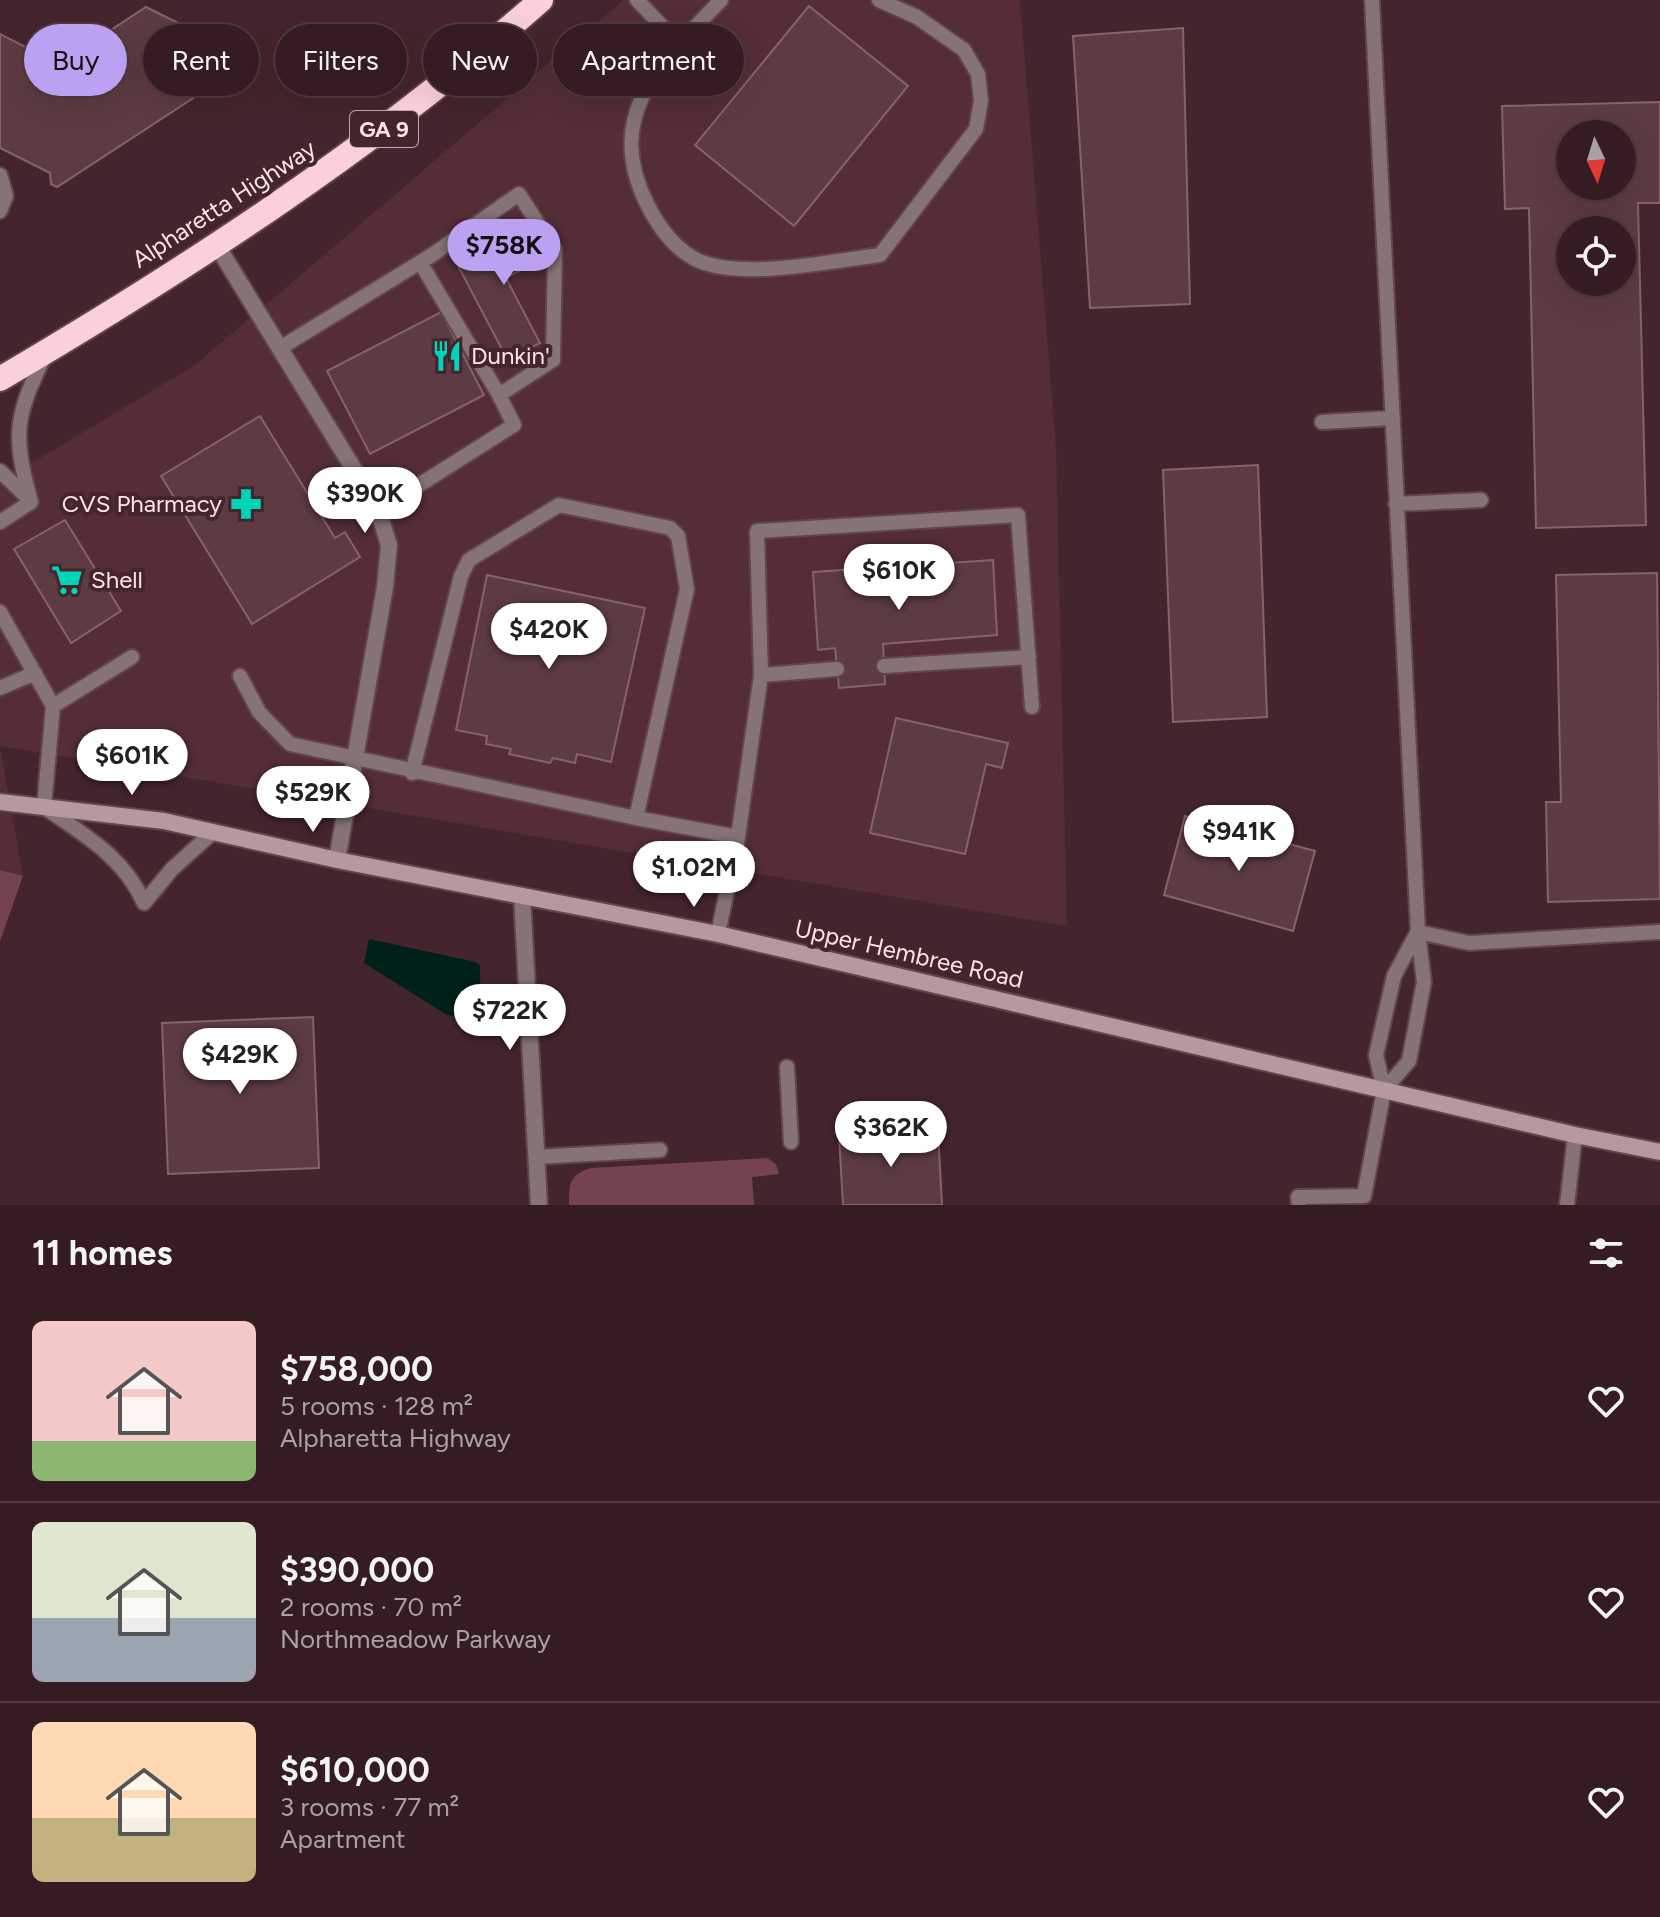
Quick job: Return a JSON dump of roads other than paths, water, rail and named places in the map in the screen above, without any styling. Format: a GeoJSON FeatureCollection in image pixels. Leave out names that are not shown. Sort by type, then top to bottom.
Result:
{"type":"FeatureCollection","features":[{"type":"Feature","properties":{"kind":"highway","name":"Alpharetta Highway"},"geometry":{"type":"LineString","coordinates":[[0,379],[216,244],[359,149],[463,69],[541,0]]}},
{"type":"Feature","properties":{"kind":"street"},"geometry":{"type":"LineString","coordinates":[[216,244],[378,511],[389,545],[385,587],[337,860]]}},
{"type":"Feature","properties":{"kind":"street","name":"Upper Hembree Road"},"geometry":{"type":"LineString","coordinates":[[0,802],[164,821],[337,860],[718,934],[1575,1135],[1660,1152]]}},
{"type":"Feature","properties":{"kind":"street"},"geometry":{"type":"LineString","coordinates":[[522,896],[539,1205]]}},
{"type":"Feature","properties":{"kind":"lane"},"geometry":{"type":"LineString","coordinates":[[637,0],[660,24]]}},
{"type":"Feature","properties":{"kind":"lane"},"geometry":{"type":"LineString","coordinates":[[698,24],[721,0]]}},
{"type":"Feature","properties":{"kind":"lane"},"geometry":{"type":"LineString","coordinates":[[641,96],[631,127],[636,182],[660,230],[698,260],[753,270],[880,255],[976,129],[981,101],[978,74],[964,50],[917,17],[879,0]]}},
{"type":"Feature","properties":{"kind":"lane"},"geometry":{"type":"LineString","coordinates":[[1372,0],[1418,932],[1424,982],[1409,1061],[1384,1090]]}},
{"type":"Feature","properties":{"kind":"lane"},"geometry":{"type":"LineString","coordinates":[[0,175],[6,196],[0,211]]}},
{"type":"Feature","properties":{"kind":"lane"},"geometry":{"type":"LineString","coordinates":[[280,348],[420,262],[519,194],[555,250],[553,360],[499,395]]}},
{"type":"Feature","properties":{"kind":"lane"},"geometry":{"type":"LineString","coordinates":[[378,511],[514,425],[420,262]]}},
{"type":"Feature","properties":{"kind":"lane"},"geometry":{"type":"LineString","coordinates":[[31,502],[20,461],[19,427],[22,401],[47,351]]}},
{"type":"Feature","properties":{"kind":"lane"},"geometry":{"type":"LineString","coordinates":[[1322,422],[1393,418]]}},
{"type":"Feature","properties":{"kind":"lane"},"geometry":{"type":"LineString","coordinates":[[0,471],[31,502]]}},
{"type":"Feature","properties":{"kind":"lane"},"geometry":{"type":"LineString","coordinates":[[1396,504],[1481,500]]}},
{"type":"Feature","properties":{"kind":"lane"},"geometry":{"type":"LineString","coordinates":[[0,522],[31,502]]}},
{"type":"Feature","properties":{"kind":"lane"},"geometry":{"type":"LineString","coordinates":[[412,773],[464,565],[547,511],[569,505],[670,528],[678,536],[687,589],[636,818]]}},
{"type":"Feature","properties":{"kind":"lane"},"geometry":{"type":"LineString","coordinates":[[718,934],[738,837],[761,675],[757,531],[1018,515],[1032,707]]}},
{"type":"Feature","properties":{"kind":"lane"},"geometry":{"type":"LineString","coordinates":[[0,612],[53,706],[44,807],[117,859],[133,879],[144,903],[172,869],[213,832]]}},
{"type":"Feature","properties":{"kind":"lane"},"geometry":{"type":"LineString","coordinates":[[53,706],[132,657]]}},
{"type":"Feature","properties":{"kind":"lane"},"geometry":{"type":"LineString","coordinates":[[884,666],[1029,657]]}},
{"type":"Feature","properties":{"kind":"lane"},"geometry":{"type":"LineString","coordinates":[[761,675],[837,669]]}},
{"type":"Feature","properties":{"kind":"lane"},"geometry":{"type":"LineString","coordinates":[[0,688],[35,673]]}},
{"type":"Feature","properties":{"kind":"lane"},"geometry":{"type":"LineString","coordinates":[[240,676],[259,712],[290,744],[412,773],[738,837]]}},
{"type":"Feature","properties":{"kind":"lane"},"geometry":{"type":"LineString","coordinates":[[1418,932],[1469,943],[1660,932]]}},
{"type":"Feature","properties":{"kind":"lane"},"geometry":{"type":"LineString","coordinates":[[1299,1205],[1298,1197],[1364,1196],[1384,1090],[1376,1055],[1394,976],[1418,932]]}},
{"type":"Feature","properties":{"kind":"lane"},"geometry":{"type":"LineString","coordinates":[[787,1067],[791,1142]]}},
{"type":"Feature","properties":{"kind":"lane"},"geometry":{"type":"LineString","coordinates":[[1567,1205],[1575,1135]]}},
{"type":"Feature","properties":{"kind":"lane"},"geometry":{"type":"LineString","coordinates":[[536,1157],[660,1150]]}},
{"type":"Feature","properties":{"kind":"place","name":"Dunkin'"},"geometry":{"type":"Point","coordinates":[447,356]}},
{"type":"Feature","properties":{"kind":"place","name":"CVS Pharmacy"},"geometry":{"type":"Point","coordinates":[246,504]}},
{"type":"Feature","properties":{"kind":"place","name":"Shell"},"geometry":{"type":"Point","coordinates":[67,580]}}]}
